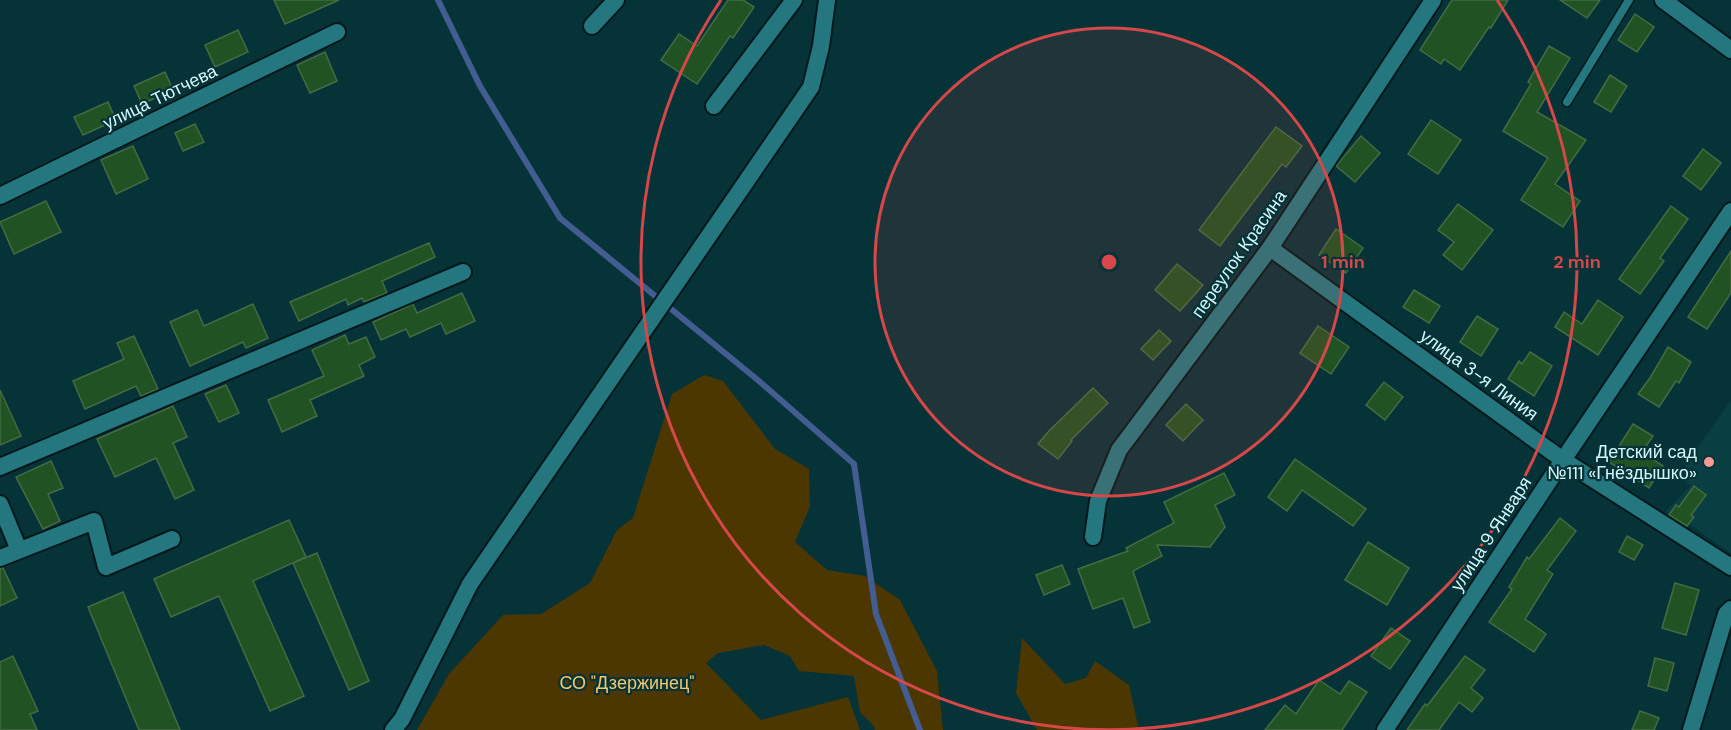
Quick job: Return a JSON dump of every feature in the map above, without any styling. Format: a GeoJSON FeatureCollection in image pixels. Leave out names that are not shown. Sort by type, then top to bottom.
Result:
{"type":"FeatureCollection","features":[{"type":"Feature","properties":{"kind":"street"},"geometry":{"type":"LineString","coordinates":[[592,26],[616,0]]}},
{"type":"Feature","properties":{"kind":"street"},"geometry":{"type":"LineString","coordinates":[[714,106],[794,0]]}},
{"type":"Feature","properties":{"kind":"street"},"geometry":{"type":"LineString","coordinates":[[393,730],[402,719],[470,584],[812,87],[821,46],[827,0]]}},
{"type":"Feature","properties":{"kind":"street","name":"переулок Красина"},"geometry":{"type":"LineString","coordinates":[[1093,537],[1098,501],[1119,450],[1270,248],[1433,0]]}},
{"type":"Feature","properties":{"kind":"street"},"geometry":{"type":"LineString","coordinates":[[1663,0],[1731,50]]}},
{"type":"Feature","properties":{"kind":"street","name":"улица Тютчева"},"geometry":{"type":"LineString","coordinates":[[0,196],[337,32]]}},
{"type":"Feature","properties":{"kind":"street","name":"улица 9 Января"},"geometry":{"type":"LineString","coordinates":[[1385,730],[1731,211]]}},
{"type":"Feature","properties":{"kind":"street","name":"улица 3-я Линия"},"geometry":{"type":"LineString","coordinates":[[1270,248],[1563,460],[1731,567]]}},
{"type":"Feature","properties":{"kind":"street"},"geometry":{"type":"LineString","coordinates":[[0,467],[463,272]]}},
{"type":"Feature","properties":{"kind":"street"},"geometry":{"type":"LineString","coordinates":[[0,504],[19,550]]}},
{"type":"Feature","properties":{"kind":"street"},"geometry":{"type":"LineString","coordinates":[[0,558],[94,521],[106,567],[172,538]]}},
{"type":"Feature","properties":{"kind":"street"},"geometry":{"type":"LineString","coordinates":[[1691,730],[1726,614],[1731,609]]}},
{"type":"Feature","properties":{"kind":"lane"},"geometry":{"type":"LineString","coordinates":[[1567,102],[1629,0]]}},
{"type":"Feature","properties":{"kind":"shaded area","name":"Детский сад №111 «Гнёздышко»"},"geometry":{"type":"Polygon","coordinates":[[[1731,400],[1731,553],[1689,524],[1685,529],[1667,517],[1666,511],[1691,486],[1677,477],[1731,400]]]}},
{"type":"Feature","properties":{"kind":"green space","name":"СО \"Дзержинец\""},"geometry":{"type":"Polygon","coordinates":[[[704,375],[723,381],[775,449],[809,469],[810,506],[795,542],[827,570],[865,576],[900,600],[937,671],[943,730],[875,730],[860,712],[854,676],[799,671],[790,656],[764,645],[718,653],[706,663],[761,720],[848,697],[860,730],[417,730],[449,674],[503,615],[541,614],[590,583],[617,530],[633,518],[672,394],[704,375]]]}},
{"type":"Feature","properties":{"kind":"green space"},"geometry":{"type":"Polygon","coordinates":[[[1022,638],[1065,684],[1086,678],[1095,661],[1129,685],[1139,730],[1037,730],[1016,693],[1022,638]]]}},
{"type":"Feature","properties":{"kind":"building"},"geometry":{"type":"Polygon","coordinates":[[[274,0],[339,0],[285,24],[274,0]]]}},
{"type":"Feature","properties":{"kind":"building"},"geometry":{"type":"Polygon","coordinates":[[[728,0],[743,0],[754,7],[733,38],[730,36],[697,84],[661,60],[679,34],[697,46],[728,0]]]}},
{"type":"Feature","properties":{"kind":"building"},"geometry":{"type":"Polygon","coordinates":[[[1452,0],[1508,0],[1491,28],[1489,27],[1460,70],[1444,59],[1441,64],[1420,50],[1452,0]]]}},
{"type":"Feature","properties":{"kind":"building"},"geometry":{"type":"Polygon","coordinates":[[[1560,0],[1600,0],[1587,18],[1560,0]]]}},
{"type":"Feature","properties":{"kind":"building"},"geometry":{"type":"Polygon","coordinates":[[[1635,14],[1654,27],[1637,52],[1618,40],[1635,14]]]}},
{"type":"Feature","properties":{"kind":"building"},"geometry":{"type":"Polygon","coordinates":[[[238,30],[248,52],[215,67],[205,45],[238,30]]]}},
{"type":"Feature","properties":{"kind":"building"},"geometry":{"type":"Polygon","coordinates":[[[1549,46],[1570,58],[1537,112],[1586,140],[1555,184],[1580,201],[1563,227],[1521,200],[1548,158],[1503,131],[1531,84],[1528,82],[1549,46]]]}},
{"type":"Feature","properties":{"kind":"building"},"geometry":{"type":"Polygon","coordinates":[[[325,52],[337,81],[310,93],[297,65],[325,52]]]}},
{"type":"Feature","properties":{"kind":"building"},"geometry":{"type":"Polygon","coordinates":[[[165,72],[173,90],[142,104],[134,86],[165,72]]]}},
{"type":"Feature","properties":{"kind":"building"},"geometry":{"type":"Polygon","coordinates":[[[1610,75],[1627,86],[1611,112],[1594,102],[1610,75]]]}},
{"type":"Feature","properties":{"kind":"building"},"geometry":{"type":"Polygon","coordinates":[[[108,102],[116,120],[83,135],[74,117],[108,102]]]}},
{"type":"Feature","properties":{"kind":"building"},"geometry":{"type":"Polygon","coordinates":[[[1431,120],[1461,140],[1438,174],[1408,154],[1431,120]]]}},
{"type":"Feature","properties":{"kind":"building"},"geometry":{"type":"Polygon","coordinates":[[[195,124],[204,142],[183,151],[175,133],[195,124]]]}},
{"type":"Feature","properties":{"kind":"building"},"geometry":{"type":"Polygon","coordinates":[[[1276,127],[1302,146],[1286,167],[1282,164],[1220,246],[1199,230],[1276,127]]]}},
{"type":"Feature","properties":{"kind":"building"},"geometry":{"type":"Polygon","coordinates":[[[1361,136],[1380,153],[1355,182],[1336,166],[1361,136]]]}},
{"type":"Feature","properties":{"kind":"building"},"geometry":{"type":"Polygon","coordinates":[[[133,146],[148,179],[116,194],[101,160],[133,146]]]}},
{"type":"Feature","properties":{"kind":"building"},"geometry":{"type":"Polygon","coordinates":[[[1703,149],[1721,163],[1701,190],[1683,176],[1703,149]]]}},
{"type":"Feature","properties":{"kind":"building"},"geometry":{"type":"Polygon","coordinates":[[[46,201],[61,232],[14,254],[0,222],[46,201]]]}},
{"type":"Feature","properties":{"kind":"building"},"geometry":{"type":"Polygon","coordinates":[[[1458,204],[1493,230],[1462,270],[1443,255],[1454,242],[1438,230],[1458,204]]]}},
{"type":"Feature","properties":{"kind":"building"},"geometry":{"type":"Polygon","coordinates":[[[1671,206],[1688,219],[1660,258],[1664,261],[1640,294],[1619,279],[1671,206]]]}},
{"type":"Feature","properties":{"kind":"building"},"geometry":{"type":"Polygon","coordinates":[[[1336,229],[1363,248],[1346,273],[1319,255],[1336,229]]]}},
{"type":"Feature","properties":{"kind":"building"},"geometry":{"type":"Polygon","coordinates":[[[429,243],[435,257],[382,281],[387,293],[364,302],[362,298],[348,305],[346,299],[299,321],[290,302],[429,243]]]}},
{"type":"Feature","properties":{"kind":"building"},"geometry":{"type":"Polygon","coordinates":[[[1731,251],[1731,293],[1707,329],[1688,317],[1731,251]]]}},
{"type":"Feature","properties":{"kind":"building"},"geometry":{"type":"Polygon","coordinates":[[[1177,264],[1203,285],[1180,311],[1155,290],[1177,264]]]}},
{"type":"Feature","properties":{"kind":"building"},"geometry":{"type":"Polygon","coordinates":[[[1414,290],[1440,306],[1429,323],[1403,307],[1414,290]]]}},
{"type":"Feature","properties":{"kind":"building"},"geometry":{"type":"Polygon","coordinates":[[[462,293],[475,321],[446,334],[441,323],[410,337],[406,329],[381,340],[373,322],[413,304],[417,313],[462,293]]]}},
{"type":"Feature","properties":{"kind":"building"},"geometry":{"type":"Polygon","coordinates":[[[1598,300],[1623,317],[1598,355],[1555,327],[1564,312],[1582,324],[1598,300]]]}},
{"type":"Feature","properties":{"kind":"building"},"geometry":{"type":"Polygon","coordinates":[[[253,304],[268,338],[246,348],[243,342],[190,366],[170,322],[197,310],[204,326],[253,304]]]}},
{"type":"Feature","properties":{"kind":"building"},"geometry":{"type":"Polygon","coordinates":[[[1477,316],[1498,329],[1481,356],[1460,342],[1477,316]]]}},
{"type":"Feature","properties":{"kind":"building"},"geometry":{"type":"Polygon","coordinates":[[[1318,326],[1349,347],[1331,374],[1300,353],[1318,326]]]}},
{"type":"Feature","properties":{"kind":"building"},"geometry":{"type":"Polygon","coordinates":[[[1159,330],[1171,341],[1153,360],[1141,349],[1159,330]]]}},
{"type":"Feature","properties":{"kind":"building"},"geometry":{"type":"Polygon","coordinates":[[[345,335],[349,344],[366,337],[375,357],[359,365],[364,376],[310,400],[317,416],[282,432],[268,400],[324,376],[312,350],[345,335]]]}},
{"type":"Feature","properties":{"kind":"building"},"geometry":{"type":"Polygon","coordinates":[[[134,336],[158,389],[141,396],[136,386],[85,409],[73,381],[124,359],[117,343],[134,336]]]}},
{"type":"Feature","properties":{"kind":"building"},"geometry":{"type":"Polygon","coordinates":[[[1668,347],[1691,362],[1679,383],[1676,381],[1659,407],[1638,394],[1668,347]]]}},
{"type":"Feature","properties":{"kind":"building"},"geometry":{"type":"Polygon","coordinates":[[[1530,352],[1552,366],[1534,396],[1508,379],[1519,361],[1522,364],[1530,352]]]}},
{"type":"Feature","properties":{"kind":"building"},"geometry":{"type":"Polygon","coordinates":[[[1384,382],[1403,397],[1385,420],[1366,405],[1384,382]]]}},
{"type":"Feature","properties":{"kind":"building"},"geometry":{"type":"Polygon","coordinates":[[[226,385],[239,413],[219,422],[205,394],[226,385]]]}},
{"type":"Feature","properties":{"kind":"building"},"geometry":{"type":"Polygon","coordinates":[[[1093,388],[1108,403],[1071,440],[1058,459],[1038,444],[1093,388]]]}},
{"type":"Feature","properties":{"kind":"building"},"geometry":{"type":"Polygon","coordinates":[[[0,390],[21,436],[0,445],[0,390]]]}},
{"type":"Feature","properties":{"kind":"building"},"geometry":{"type":"Polygon","coordinates":[[[1186,404],[1203,420],[1183,441],[1166,425],[1186,404]]]}},
{"type":"Feature","properties":{"kind":"building"},"geometry":{"type":"Polygon","coordinates":[[[173,406],[187,437],[173,443],[194,490],[175,499],[156,458],[115,477],[97,439],[173,406]]]}},
{"type":"Feature","properties":{"kind":"building"},"geometry":{"type":"Polygon","coordinates":[[[1633,424],[1653,436],[1642,452],[1663,466],[1649,488],[1609,462],[1633,424]]]}},
{"type":"Feature","properties":{"kind":"building"},"geometry":{"type":"Polygon","coordinates":[[[1295,459],[1366,509],[1353,526],[1302,490],[1287,511],[1268,497],[1295,459]]]}},
{"type":"Feature","properties":{"kind":"building"},"geometry":{"type":"Polygon","coordinates":[[[51,461],[63,488],[48,494],[60,521],[43,529],[16,477],[51,461]]]}},
{"type":"Feature","properties":{"kind":"building"},"geometry":{"type":"Polygon","coordinates":[[[1224,473],[1235,495],[1215,505],[1225,527],[1210,547],[1157,545],[1162,556],[1133,571],[1150,622],[1134,628],[1123,598],[1093,609],[1078,569],[1128,551],[1126,548],[1174,523],[1164,502],[1224,473]]]}},
{"type":"Feature","properties":{"kind":"building"},"geometry":{"type":"Polygon","coordinates":[[[1694,486],[1706,495],[1691,515],[1694,517],[1687,526],[1669,515],[1676,505],[1679,507],[1694,486]]]}},
{"type":"Feature","properties":{"kind":"building"},"geometry":{"type":"Polygon","coordinates":[[[1560,518],[1576,531],[1547,570],[1553,574],[1525,619],[1546,634],[1534,652],[1489,622],[1512,589],[1509,587],[1527,557],[1529,559],[1560,518]]]}},
{"type":"Feature","properties":{"kind":"building"},"geometry":{"type":"Polygon","coordinates":[[[289,520],[306,557],[253,581],[304,696],[270,711],[219,596],[171,617],[154,579],[289,520]]]}},
{"type":"Feature","properties":{"kind":"building"},"geometry":{"type":"Polygon","coordinates":[[[1627,536],[1643,545],[1634,560],[1619,552],[1627,536]]]}},
{"type":"Feature","properties":{"kind":"building"},"geometry":{"type":"Polygon","coordinates":[[[1368,542],[1409,568],[1387,605],[1345,580],[1368,542]]]}},
{"type":"Feature","properties":{"kind":"building"},"geometry":{"type":"Polygon","coordinates":[[[317,553],[369,681],[349,690],[293,563],[317,553]]]}},
{"type":"Feature","properties":{"kind":"building"},"geometry":{"type":"Polygon","coordinates":[[[1062,565],[1070,584],[1044,595],[1036,575],[1062,565]]]}},
{"type":"Feature","properties":{"kind":"building"},"geometry":{"type":"Polygon","coordinates":[[[0,568],[3,568],[17,598],[0,606],[0,568]]]}},
{"type":"Feature","properties":{"kind":"building"},"geometry":{"type":"Polygon","coordinates":[[[1675,583],[1699,590],[1686,635],[1662,628],[1675,583]]]}},
{"type":"Feature","properties":{"kind":"building"},"geometry":{"type":"Polygon","coordinates":[[[123,592],[180,730],[139,730],[88,607],[123,592]]]}},
{"type":"Feature","properties":{"kind":"building"},"geometry":{"type":"Polygon","coordinates":[[[1391,628],[1410,641],[1390,669],[1371,656],[1391,628]]]}},
{"type":"Feature","properties":{"kind":"building"},"geometry":{"type":"Polygon","coordinates":[[[13,656],[38,711],[30,714],[37,730],[0,730],[0,662],[13,656]]]}},
{"type":"Feature","properties":{"kind":"building"},"geometry":{"type":"Polygon","coordinates":[[[1465,656],[1485,670],[1471,688],[1483,698],[1472,712],[1459,702],[1439,730],[1407,730],[1425,704],[1427,706],[1465,656]]]}},
{"type":"Feature","properties":{"kind":"building"},"geometry":{"type":"Polygon","coordinates":[[[1655,658],[1674,663],[1667,691],[1648,686],[1655,658]]]}},
{"type":"Feature","properties":{"kind":"building"},"geometry":{"type":"Polygon","coordinates":[[[1319,680],[1340,694],[1349,681],[1367,692],[1342,730],[1265,730],[1285,705],[1296,714],[1319,680]]]}},
{"type":"Feature","properties":{"kind":"building"},"geometry":{"type":"Polygon","coordinates":[[[1640,711],[1659,718],[1654,730],[1632,730],[1640,711]]]}},
{"type":"Feature","properties":{"kind":"waterway"},"geometry":{"type":"LineString","coordinates":[[438,0],[480,86],[560,218],[759,381],[854,464],[876,614],[920,730]]}},
{"type":"Feature","properties":{"kind":"place","name":"Детский сад №111 «Гнёздышко»"},"geometry":{"type":"Point","coordinates":[1709,462]}}]}
